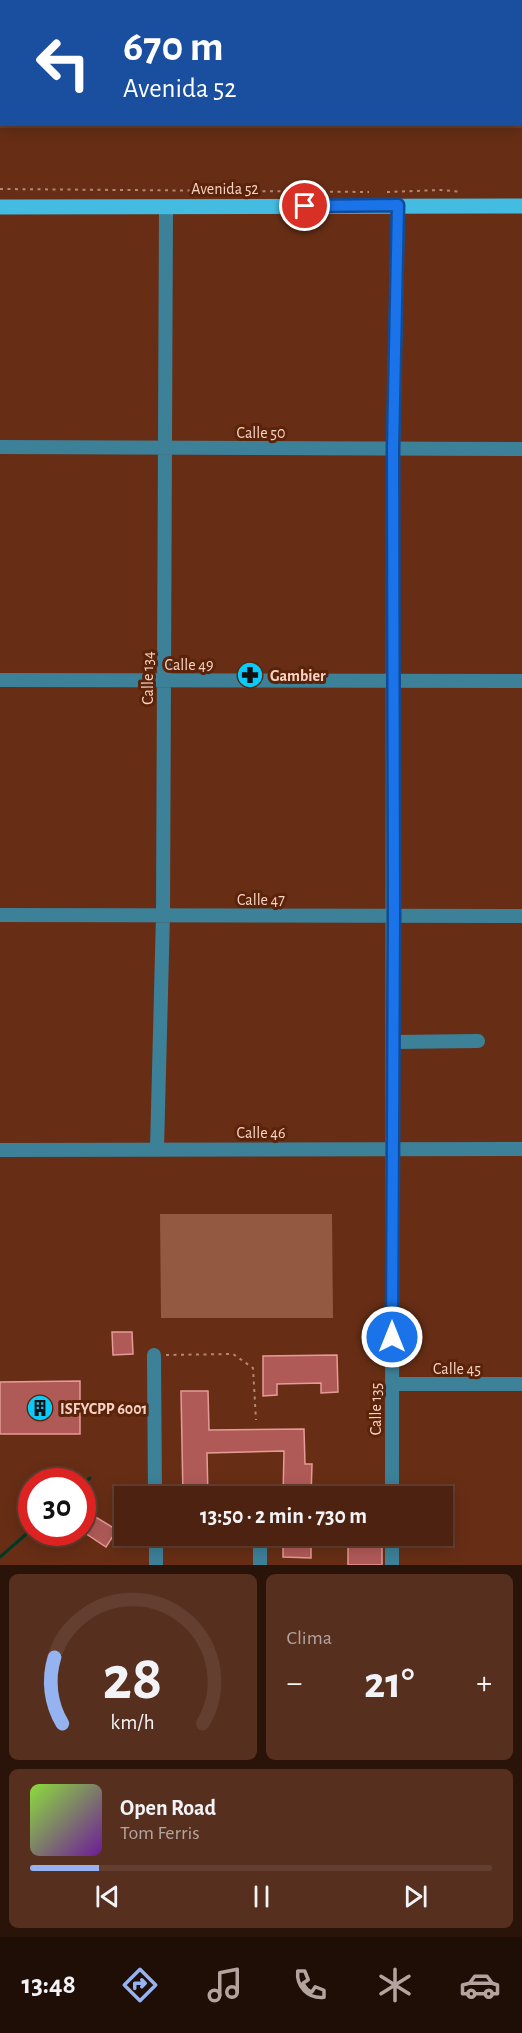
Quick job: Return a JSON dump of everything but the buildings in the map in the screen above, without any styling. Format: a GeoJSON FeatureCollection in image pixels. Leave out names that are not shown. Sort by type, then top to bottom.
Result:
{"type":"FeatureCollection","features":[{"type":"Feature","properties":{"kind":"main road","name":"Avenida 52"},"geometry":{"type":"LineString","coordinates":[[0,207],[522,206]]}},
{"type":"Feature","properties":{"kind":"street","name":"Calle 135"},"geometry":{"type":"LineString","coordinates":[[392,1486],[393,449],[398,205]]}},
{"type":"Feature","properties":{"kind":"street","name":"Calle 134"},"geometry":{"type":"LineString","coordinates":[[157,1149],[163,915],[163,448],[166,207]]}},
{"type":"Feature","properties":{"kind":"street","name":"Calle 50"},"geometry":{"type":"LineString","coordinates":[[0,447],[522,449]]}},
{"type":"Feature","properties":{"kind":"street","name":"Calle 49"},"geometry":{"type":"LineString","coordinates":[[0,680],[522,681]]}},
{"type":"Feature","properties":{"kind":"street","name":"Calle 47"},"geometry":{"type":"LineString","coordinates":[[0,915],[522,916]]}},
{"type":"Feature","properties":{"kind":"street"},"geometry":{"type":"LineString","coordinates":[[393,1042],[478,1041]]}},
{"type":"Feature","properties":{"kind":"street","name":"Calle 46"},"geometry":{"type":"LineString","coordinates":[[0,1150],[522,1149]]}},
{"type":"Feature","properties":{"kind":"street"},"geometry":{"type":"LineString","coordinates":[[154,1355],[155,1486]]}},
{"type":"Feature","properties":{"kind":"street","name":"Calle 45"},"geometry":{"type":"LineString","coordinates":[[392,1384],[522,1384]]}},
{"type":"Feature","properties":{"kind":"street"},"geometry":{"type":"LineString","coordinates":[[156,1546],[156,1565]]}},
{"type":"Feature","properties":{"kind":"street"},"geometry":{"type":"LineString","coordinates":[[260,1546],[260,1565]]}},
{"type":"Feature","properties":{"kind":"street"},"geometry":{"type":"LineString","coordinates":[[392,1546],[393,1565]]}},
{"type":"Feature","properties":{"kind":"path"},"geometry":{"type":"LineString","coordinates":[[0,189],[371,192]]}},
{"type":"Feature","properties":{"kind":"path"},"geometry":{"type":"LineString","coordinates":[[383,192],[441,190],[463,192]]}},
{"type":"Feature","properties":{"kind":"path"},"geometry":{"type":"LineString","coordinates":[[154,1355],[233,1353],[253,1368],[256,1420]]}},
{"type":"Feature","properties":{"kind":"shaded area"},"geometry":{"type":"Polygon","coordinates":[[[160,1214],[332,1214],[333,1318],[161,1318],[160,1214]]]}},
{"type":"Feature","properties":{"kind":"waterway"},"geometry":{"type":"LineString","coordinates":[[0,1557],[18,1541]]}},
{"type":"Feature","properties":{"kind":"place","name":"Gambier"},"geometry":{"type":"Point","coordinates":[250,675]}},
{"type":"Feature","properties":{"kind":"place","name":"ISFYCPP 6001"},"geometry":{"type":"Point","coordinates":[40,1408]}},
{"type":"Feature","properties":{"kind":"route"},"geometry":{"type":"LineString","coordinates":[[305,206],[398,205],[393,449],[392,1337]]}}]}
